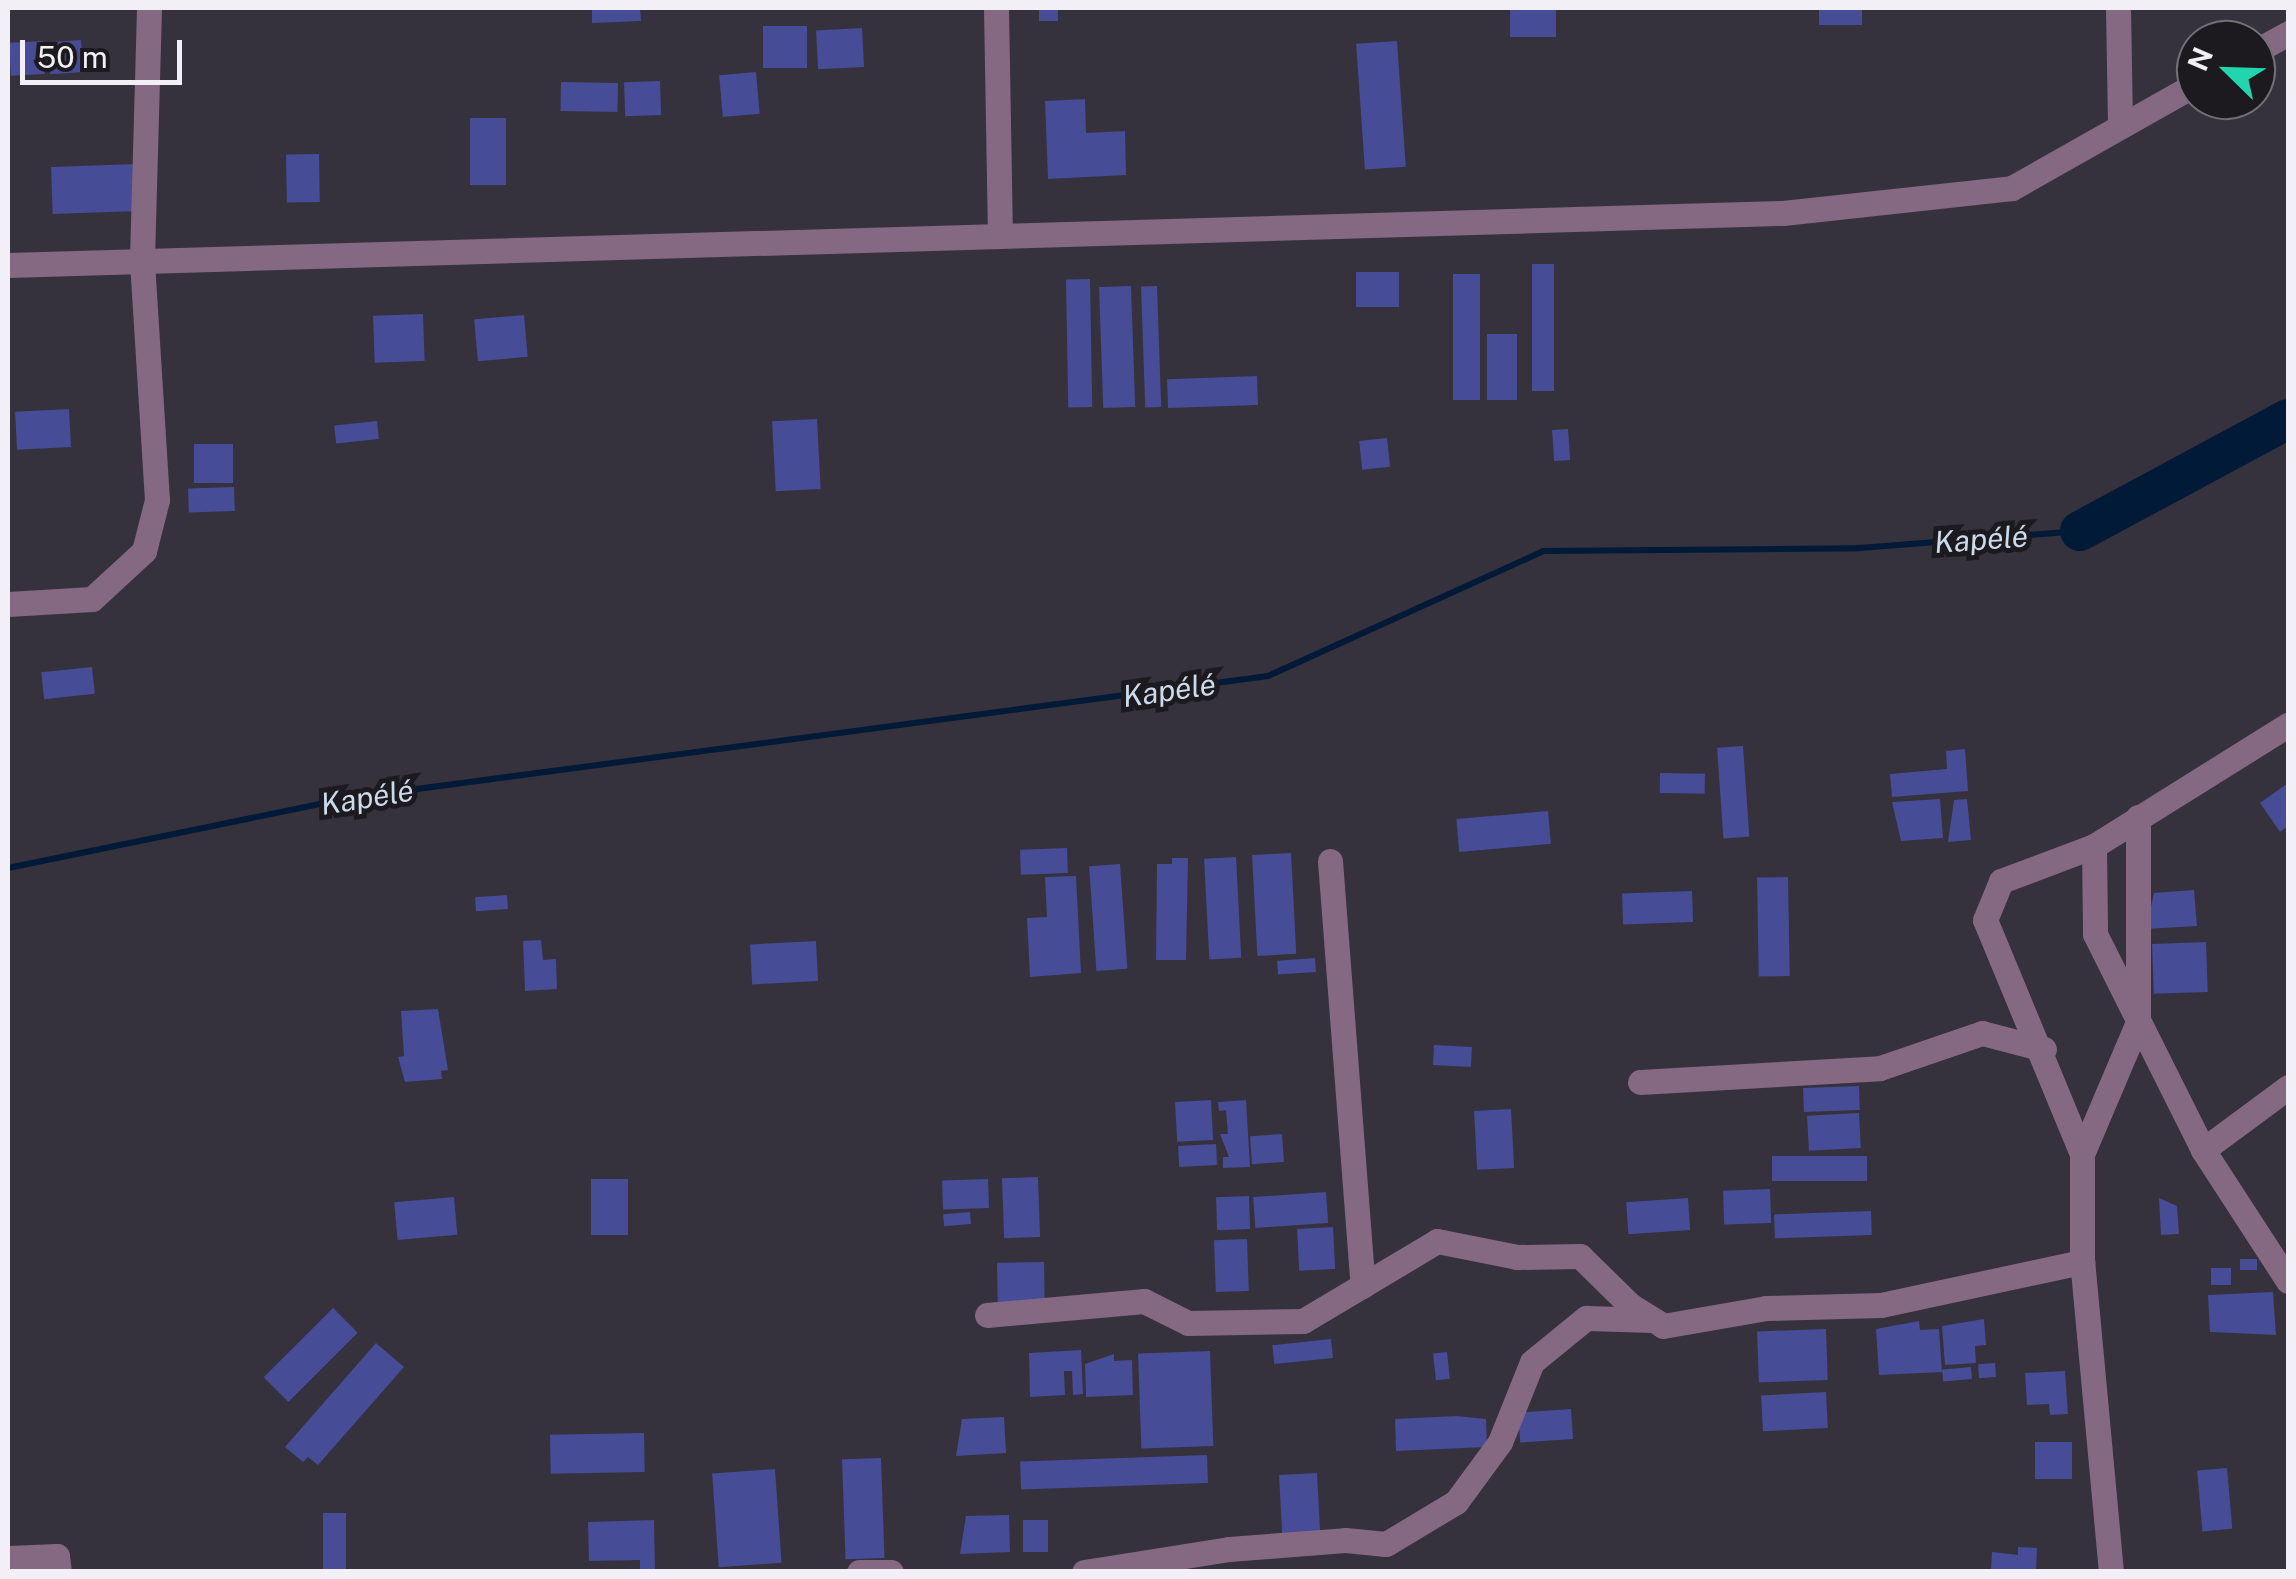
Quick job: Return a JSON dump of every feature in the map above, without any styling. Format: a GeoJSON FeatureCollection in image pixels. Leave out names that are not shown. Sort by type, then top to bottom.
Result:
{"type":"FeatureCollection","features":[{"type":"Feature","properties":{"kind":"street"},"geometry":{"type":"LineString","coordinates":[[8,604],[92,600],[144,551],[156,500],[142,259],[149,8]]}},
{"type":"Feature","properties":{"kind":"street"},"geometry":{"type":"LineString","coordinates":[[996,8],[1000,235]]}},
{"type":"Feature","properties":{"kind":"street"},"geometry":{"type":"LineString","coordinates":[[2118,8],[2120,125]]}},
{"type":"Feature","properties":{"kind":"street"},"geometry":{"type":"LineString","coordinates":[[8,265],[1783,213],[2012,188],[2176,95]]}},
{"type":"Feature","properties":{"kind":"street"},"geometry":{"type":"LineString","coordinates":[[2111,1572],[2082,1262],[2082,1154],[2044,1050],[1985,920],[2001,881],[2094,846],[2288,725]]}},
{"type":"Feature","properties":{"kind":"street"},"geometry":{"type":"LineString","coordinates":[[2082,1154],[2138,1022],[2138,817]]}},
{"type":"Feature","properties":{"kind":"street"},"geometry":{"type":"LineString","coordinates":[[2094,846],[2095,934],[2203,1150],[2288,1281]]}},
{"type":"Feature","properties":{"kind":"street"},"geometry":{"type":"LineString","coordinates":[[1330,861],[1363,1286]]}},
{"type":"Feature","properties":{"kind":"street"},"geometry":{"type":"LineString","coordinates":[[1640,1082],[1880,1068],[1982,1033],[2044,1050]]}},
{"type":"Feature","properties":{"kind":"street"},"geometry":{"type":"LineString","coordinates":[[2203,1150],[2288,1087]]}},
{"type":"Feature","properties":{"kind":"street"},"geometry":{"type":"LineString","coordinates":[[987,1315],[1144,1301],[1188,1323],[1302,1321],[1436,1241],[1518,1257],[1580,1256],[1662,1326],[1766,1308],[1881,1304],[2082,1262]]}},
{"type":"Feature","properties":{"kind":"street"},"geometry":{"type":"LineString","coordinates":[[1084,1572],[1228,1549],[1345,1540],[1386,1544],[1456,1502],[1500,1442],[1532,1362],[1586,1318],[1653,1320]]}},
{"type":"Feature","properties":{"kind":"street"},"geometry":{"type":"LineString","coordinates":[[8,1558],[57,1556],[59,1572]]}},
{"type":"Feature","properties":{"kind":"street"},"geometry":{"type":"LineString","coordinates":[[859,1572],[891,1572]]}},
{"type":"Feature","properties":{"kind":"building"},"geometry":{"type":"Polygon","coordinates":[[[592,8],[640,8],[641,21],[592,23],[592,8]]]}},
{"type":"Feature","properties":{"kind":"building"},"geometry":{"type":"Polygon","coordinates":[[[1039,8],[1058,8],[1058,21],[1039,21],[1039,8]]]}},
{"type":"Feature","properties":{"kind":"building"},"geometry":{"type":"Polygon","coordinates":[[[1510,8],[1556,8],[1556,37],[1510,37],[1510,8]]]}},
{"type":"Feature","properties":{"kind":"building"},"geometry":{"type":"Polygon","coordinates":[[[1819,8],[1862,8],[1862,25],[1819,25],[1819,8]]]}},
{"type":"Feature","properties":{"kind":"building"},"geometry":{"type":"Polygon","coordinates":[[[763,26],[807,26],[807,68],[763,68],[763,26]]]}},
{"type":"Feature","properties":{"kind":"building"},"geometry":{"type":"Polygon","coordinates":[[[862,28],[864,67],[818,69],[816,30],[862,28]]]}},
{"type":"Feature","properties":{"kind":"building"},"geometry":{"type":"Polygon","coordinates":[[[81,40],[83,72],[50,74],[48,42],[81,40]]]}},
{"type":"Feature","properties":{"kind":"building"},"geometry":{"type":"Polygon","coordinates":[[[43,41],[45,74],[11,76],[9,43],[43,41]]]}},
{"type":"Feature","properties":{"kind":"building"},"geometry":{"type":"Polygon","coordinates":[[[1397,41],[1406,167],[1365,170],[1356,44],[1397,41]]]}},
{"type":"Feature","properties":{"kind":"building"},"geometry":{"type":"Polygon","coordinates":[[[756,72],[760,114],[723,117],[719,75],[756,72]]]}},
{"type":"Feature","properties":{"kind":"building"},"geometry":{"type":"Polygon","coordinates":[[[660,81],[661,115],[625,116],[624,82],[660,81]]]}},
{"type":"Feature","properties":{"kind":"building"},"geometry":{"type":"Polygon","coordinates":[[[561,82],[618,83],[617,112],[560,111],[561,82]]]}},
{"type":"Feature","properties":{"kind":"building"},"geometry":{"type":"Polygon","coordinates":[[[1085,99],[1086,133],[1125,131],[1126,175],[1048,179],[1045,101],[1085,99]]]}},
{"type":"Feature","properties":{"kind":"building"},"geometry":{"type":"Polygon","coordinates":[[[470,118],[506,118],[506,185],[470,185],[470,118]]]}},
{"type":"Feature","properties":{"kind":"building"},"geometry":{"type":"Polygon","coordinates":[[[319,154],[320,202],[287,203],[286,155],[319,154]]]}},
{"type":"Feature","properties":{"kind":"building"},"geometry":{"type":"Polygon","coordinates":[[[137,164],[139,211],[53,214],[51,167],[137,164]]]}},
{"type":"Feature","properties":{"kind":"building"},"geometry":{"type":"Polygon","coordinates":[[[1532,264],[1554,264],[1554,391],[1532,391],[1532,264]]]}},
{"type":"Feature","properties":{"kind":"building"},"geometry":{"type":"Polygon","coordinates":[[[1356,272],[1399,272],[1399,307],[1356,307],[1356,272]]]}},
{"type":"Feature","properties":{"kind":"building"},"geometry":{"type":"Polygon","coordinates":[[[1453,274],[1480,274],[1480,400],[1453,400],[1453,274]]]}},
{"type":"Feature","properties":{"kind":"building"},"geometry":{"type":"Polygon","coordinates":[[[1066,279],[1090,279],[1092,407],[1068,407],[1066,279]]]}},
{"type":"Feature","properties":{"kind":"building"},"geometry":{"type":"Polygon","coordinates":[[[1131,286],[1135,407],[1103,408],[1099,287],[1131,286]]]}},
{"type":"Feature","properties":{"kind":"building"},"geometry":{"type":"Polygon","coordinates":[[[1157,286],[1161,407],[1145,407],[1141,287],[1157,286]]]}},
{"type":"Feature","properties":{"kind":"building"},"geometry":{"type":"Polygon","coordinates":[[[423,314],[425,361],[375,363],[373,316],[423,314]]]}},
{"type":"Feature","properties":{"kind":"building"},"geometry":{"type":"Polygon","coordinates":[[[524,315],[528,357],[478,361],[474,319],[524,315]]]}},
{"type":"Feature","properties":{"kind":"building"},"geometry":{"type":"Polygon","coordinates":[[[1487,334],[1517,334],[1517,400],[1487,400],[1487,334]]]}},
{"type":"Feature","properties":{"kind":"building"},"geometry":{"type":"Polygon","coordinates":[[[1257,376],[1258,405],[1168,408],[1167,379],[1257,376]]]}},
{"type":"Feature","properties":{"kind":"building"},"geometry":{"type":"Polygon","coordinates":[[[69,409],[71,447],[17,450],[15,412],[69,409]]]}},
{"type":"Feature","properties":{"kind":"building"},"geometry":{"type":"Polygon","coordinates":[[[817,419],[821,489],[776,491],[772,421],[817,419]]]}},
{"type":"Feature","properties":{"kind":"building"},"geometry":{"type":"Polygon","coordinates":[[[377,421],[379,439],[336,443],[334,425],[377,421]]]}},
{"type":"Feature","properties":{"kind":"building"},"geometry":{"type":"Polygon","coordinates":[[[1568,429],[1570,460],[1554,461],[1552,430],[1568,429]]]}},
{"type":"Feature","properties":{"kind":"building"},"geometry":{"type":"Polygon","coordinates":[[[1387,438],[1390,467],[1362,470],[1359,441],[1387,438]]]}},
{"type":"Feature","properties":{"kind":"building"},"geometry":{"type":"Polygon","coordinates":[[[194,444],[233,444],[233,483],[194,483],[194,444]]]}},
{"type":"Feature","properties":{"kind":"building"},"geometry":{"type":"Polygon","coordinates":[[[234,487],[235,511],[189,513],[188,489],[234,487]]]}},
{"type":"Feature","properties":{"kind":"building"},"geometry":{"type":"Polygon","coordinates":[[[92,667],[95,694],[44,699],[41,672],[92,667]]]}},
{"type":"Feature","properties":{"kind":"building"},"geometry":{"type":"Polygon","coordinates":[[[1743,746],[1749,837],[1723,839],[1717,748],[1743,746]]]}},
{"type":"Feature","properties":{"kind":"building"},"geometry":{"type":"Polygon","coordinates":[[[1965,749],[1968,791],[1892,797],[1890,774],[1947,769],[1946,751],[1965,749]]]}},
{"type":"Feature","properties":{"kind":"building"},"geometry":{"type":"Polygon","coordinates":[[[1660,773],[1705,774],[1705,794],[1660,793],[1660,773]]]}},
{"type":"Feature","properties":{"kind":"building"},"geometry":{"type":"Polygon","coordinates":[[[2288,783],[2288,826],[2280,832],[2260,803],[2288,783]]]}},
{"type":"Feature","properties":{"kind":"building"},"geometry":{"type":"Polygon","coordinates":[[[1940,799],[1943,838],[1901,841],[1892,802],[1940,799]]]}},
{"type":"Feature","properties":{"kind":"building"},"geometry":{"type":"Polygon","coordinates":[[[1967,799],[1971,840],[1948,842],[1954,800],[1967,799]]]}},
{"type":"Feature","properties":{"kind":"building"},"geometry":{"type":"Polygon","coordinates":[[[1548,811],[1551,844],[1459,852],[1456,819],[1548,811]]]}},
{"type":"Feature","properties":{"kind":"building"},"geometry":{"type":"Polygon","coordinates":[[[1067,848],[1068,873],[1021,875],[1020,850],[1067,848]]]}},
{"type":"Feature","properties":{"kind":"building"},"geometry":{"type":"Polygon","coordinates":[[[1291,853],[1296,954],[1257,956],[1252,855],[1291,853]]]}},
{"type":"Feature","properties":{"kind":"building"},"geometry":{"type":"Polygon","coordinates":[[[1236,857],[1241,958],[1209,960],[1204,859],[1236,857]]]}},
{"type":"Feature","properties":{"kind":"building"},"geometry":{"type":"Polygon","coordinates":[[[1172,858],[1188,858],[1186,960],[1156,960],[1157,864],[1172,864],[1172,858]]]}},
{"type":"Feature","properties":{"kind":"building"},"geometry":{"type":"Polygon","coordinates":[[[1120,864],[1127,969],[1096,971],[1089,866],[1120,864]]]}},
{"type":"Feature","properties":{"kind":"building"},"geometry":{"type":"Polygon","coordinates":[[[1076,876],[1081,973],[1030,977],[1027,918],[1047,917],[1045,877],[1076,876]]]}},
{"type":"Feature","properties":{"kind":"building"},"geometry":{"type":"Polygon","coordinates":[[[1788,877],[1790,976],[1759,977],[1757,878],[1788,877]]]}},
{"type":"Feature","properties":{"kind":"building"},"geometry":{"type":"Polygon","coordinates":[[[2194,890],[2197,926],[2146,929],[2154,893],[2194,890]]]}},
{"type":"Feature","properties":{"kind":"building"},"geometry":{"type":"Polygon","coordinates":[[[1692,891],[1693,922],[1623,924],[1622,893],[1692,891]]]}},
{"type":"Feature","properties":{"kind":"building"},"geometry":{"type":"Polygon","coordinates":[[[507,895],[508,909],[476,911],[475,897],[507,895]]]}},
{"type":"Feature","properties":{"kind":"building"},"geometry":{"type":"Polygon","coordinates":[[[541,940],[543,960],[556,959],[557,989],[525,991],[523,941],[541,940]]]}},
{"type":"Feature","properties":{"kind":"building"},"geometry":{"type":"Polygon","coordinates":[[[816,941],[818,981],[752,984],[750,944],[816,941]]]}},
{"type":"Feature","properties":{"kind":"building"},"geometry":{"type":"Polygon","coordinates":[[[2206,942],[2208,992],[2154,994],[2152,944],[2206,942]]]}},
{"type":"Feature","properties":{"kind":"building"},"geometry":{"type":"Polygon","coordinates":[[[1315,958],[1316,972],[1278,975],[1277,961],[1315,958]]]}},
{"type":"Feature","properties":{"kind":"building"},"geometry":{"type":"Polygon","coordinates":[[[438,1009],[448,1070],[441,1071],[442,1079],[405,1082],[398,1057],[404,1056],[401,1011],[438,1009]]]}},
{"type":"Feature","properties":{"kind":"building"},"geometry":{"type":"Polygon","coordinates":[[[1434,1045],[1472,1047],[1471,1067],[1433,1065],[1434,1045]]]}},
{"type":"Feature","properties":{"kind":"building"},"geometry":{"type":"Polygon","coordinates":[[[1859,1086],[1860,1110],[1804,1112],[1803,1088],[1859,1086]]]}},
{"type":"Feature","properties":{"kind":"building"},"geometry":{"type":"Polygon","coordinates":[[[1211,1100],[1213,1140],[1177,1142],[1175,1102],[1211,1100]]]}},
{"type":"Feature","properties":{"kind":"building"},"geometry":{"type":"Polygon","coordinates":[[[1246,1100],[1250,1167],[1223,1168],[1223,1157],[1229,1157],[1220,1134],[1228,1134],[1226,1110],[1219,1111],[1218,1102],[1246,1100]]]}},
{"type":"Feature","properties":{"kind":"building"},"geometry":{"type":"Polygon","coordinates":[[[1511,1109],[1514,1168],[1477,1170],[1474,1111],[1511,1109]]]}},
{"type":"Feature","properties":{"kind":"building"},"geometry":{"type":"Polygon","coordinates":[[[1859,1113],[1861,1148],[1809,1151],[1807,1116],[1859,1113]]]}},
{"type":"Feature","properties":{"kind":"building"},"geometry":{"type":"Polygon","coordinates":[[[1282,1134],[1284,1162],[1252,1164],[1250,1136],[1282,1134]]]}},
{"type":"Feature","properties":{"kind":"building"},"geometry":{"type":"Polygon","coordinates":[[[1216,1144],[1217,1165],[1179,1167],[1178,1146],[1216,1144]]]}},
{"type":"Feature","properties":{"kind":"building"},"geometry":{"type":"Polygon","coordinates":[[[1772,1156],[1867,1156],[1867,1181],[1772,1181],[1772,1156]]]}},
{"type":"Feature","properties":{"kind":"building"},"geometry":{"type":"Polygon","coordinates":[[[1038,1177],[1040,1237],[1004,1238],[1002,1178],[1038,1177]]]}},
{"type":"Feature","properties":{"kind":"building"},"geometry":{"type":"Polygon","coordinates":[[[591,1179],[628,1179],[628,1235],[591,1235],[591,1179]]]}},
{"type":"Feature","properties":{"kind":"building"},"geometry":{"type":"Polygon","coordinates":[[[988,1179],[989,1208],[943,1210],[942,1181],[988,1179]]]}},
{"type":"Feature","properties":{"kind":"building"},"geometry":{"type":"Polygon","coordinates":[[[1770,1189],[1771,1223],[1724,1225],[1723,1191],[1770,1189]]]}},
{"type":"Feature","properties":{"kind":"building"},"geometry":{"type":"Polygon","coordinates":[[[1326,1192],[1328,1223],[1255,1228],[1253,1197],[1326,1192]]]}},
{"type":"Feature","properties":{"kind":"building"},"geometry":{"type":"Polygon","coordinates":[[[1249,1196],[1250,1229],[1217,1230],[1216,1197],[1249,1196]]]}},
{"type":"Feature","properties":{"kind":"building"},"geometry":{"type":"Polygon","coordinates":[[[454,1197],[457,1235],[398,1240],[394,1202],[454,1197]]]}},
{"type":"Feature","properties":{"kind":"building"},"geometry":{"type":"Polygon","coordinates":[[[1688,1198],[1690,1230],[1628,1234],[1626,1202],[1688,1198]]]}},
{"type":"Feature","properties":{"kind":"building"},"geometry":{"type":"Polygon","coordinates":[[[2159,1198],[2177,1206],[2179,1234],[2161,1235],[2159,1198]]]}},
{"type":"Feature","properties":{"kind":"building"},"geometry":{"type":"Polygon","coordinates":[[[1871,1211],[1872,1235],[1775,1238],[1774,1214],[1871,1211]]]}},
{"type":"Feature","properties":{"kind":"building"},"geometry":{"type":"Polygon","coordinates":[[[970,1212],[971,1224],[944,1226],[943,1214],[970,1212]]]}},
{"type":"Feature","properties":{"kind":"building"},"geometry":{"type":"Polygon","coordinates":[[[1333,1227],[1335,1269],[1299,1271],[1297,1229],[1333,1227]]]}},
{"type":"Feature","properties":{"kind":"building"},"geometry":{"type":"Polygon","coordinates":[[[1247,1239],[1249,1291],[1216,1292],[1214,1240],[1247,1239]]]}},
{"type":"Feature","properties":{"kind":"building"},"geometry":{"type":"Polygon","coordinates":[[[2240,1259],[2257,1259],[2257,1270],[2240,1270],[2240,1259]]]}},
{"type":"Feature","properties":{"kind":"building"},"geometry":{"type":"Polygon","coordinates":[[[1044,1262],[1045,1302],[998,1303],[997,1263],[1044,1262]]]}},
{"type":"Feature","properties":{"kind":"building"},"geometry":{"type":"Polygon","coordinates":[[[2211,1268],[2231,1268],[2231,1285],[2211,1285],[2211,1268]]]}},
{"type":"Feature","properties":{"kind":"building"},"geometry":{"type":"Polygon","coordinates":[[[2273,1292],[2276,1335],[2210,1332],[2208,1295],[2273,1292]]]}},
{"type":"Feature","properties":{"kind":"building"},"geometry":{"type":"Polygon","coordinates":[[[333,1308],[358,1333],[288,1402],[264,1377],[333,1308]]]}},
{"type":"Feature","properties":{"kind":"building"},"geometry":{"type":"Polygon","coordinates":[[[1984,1319],[1986,1345],[1975,1346],[1976,1363],[1945,1365],[1942,1326],[1984,1319]]]}},
{"type":"Feature","properties":{"kind":"building"},"geometry":{"type":"Polygon","coordinates":[[[1919,1321],[1920,1330],[1939,1329],[1942,1372],[1879,1375],[1876,1329],[1919,1321]]]}},
{"type":"Feature","properties":{"kind":"building"},"geometry":{"type":"Polygon","coordinates":[[[1826,1329],[1828,1380],[1759,1382],[1757,1331],[1826,1329]]]}},
{"type":"Feature","properties":{"kind":"building"},"geometry":{"type":"Polygon","coordinates":[[[1331,1339],[1333,1358],[1274,1364],[1272,1345],[1331,1339]]]}},
{"type":"Feature","properties":{"kind":"building"},"geometry":{"type":"Polygon","coordinates":[[[376,1343],[404,1367],[318,1465],[308,1457],[303,1462],[285,1447],[376,1343]]]}},
{"type":"Feature","properties":{"kind":"building"},"geometry":{"type":"Polygon","coordinates":[[[1081,1350],[1083,1394],[1073,1395],[1072,1371],[1064,1371],[1065,1395],[1030,1397],[1029,1353],[1081,1350]]]}},
{"type":"Feature","properties":{"kind":"building"},"geometry":{"type":"Polygon","coordinates":[[[1210,1351],[1213,1446],[1141,1448],[1138,1354],[1210,1351]]]}},
{"type":"Feature","properties":{"kind":"building"},"geometry":{"type":"Polygon","coordinates":[[[1447,1352],[1450,1379],[1436,1380],[1433,1353],[1447,1352]]]}},
{"type":"Feature","properties":{"kind":"building"},"geometry":{"type":"Polygon","coordinates":[[[1114,1354],[1114,1361],[1132,1360],[1133,1395],[1086,1397],[1085,1364],[1114,1354]]]}},
{"type":"Feature","properties":{"kind":"building"},"geometry":{"type":"Polygon","coordinates":[[[1995,1363],[1996,1377],[1979,1378],[1978,1364],[1995,1363]]]}},
{"type":"Feature","properties":{"kind":"building"},"geometry":{"type":"Polygon","coordinates":[[[1971,1367],[1972,1379],[1943,1381],[1942,1370],[1971,1367]]]}},
{"type":"Feature","properties":{"kind":"building"},"geometry":{"type":"Polygon","coordinates":[[[2065,1371],[2068,1414],[2050,1415],[2049,1404],[2027,1405],[2025,1373],[2065,1371]]]}},
{"type":"Feature","properties":{"kind":"building"},"geometry":{"type":"Polygon","coordinates":[[[1826,1392],[1828,1428],[1763,1431],[1761,1395],[1826,1392]]]}},
{"type":"Feature","properties":{"kind":"building"},"geometry":{"type":"Polygon","coordinates":[[[1571,1409],[1573,1439],[1520,1443],[1518,1413],[1571,1409]]]}},
{"type":"Feature","properties":{"kind":"building"},"geometry":{"type":"Polygon","coordinates":[[[1004,1417],[1006,1453],[956,1456],[962,1419],[1004,1417]]]}},
{"type":"Feature","properties":{"kind":"building"},"geometry":{"type":"Polygon","coordinates":[[[1395,1419],[1486,1419],[1487,1447],[1396,1451],[1395,1419]]]}},
{"type":"Feature","properties":{"kind":"building"},"geometry":{"type":"Polygon","coordinates":[[[644,1433],[645,1472],[551,1474],[550,1435],[644,1433]]]}},
{"type":"Feature","properties":{"kind":"building"},"geometry":{"type":"Polygon","coordinates":[[[2035,1442],[2072,1442],[2072,1479],[2035,1479],[2035,1442]]]}},
{"type":"Feature","properties":{"kind":"building"},"geometry":{"type":"Polygon","coordinates":[[[1207,1455],[1208,1483],[1021,1490],[1020,1462],[1207,1455]]]}},
{"type":"Feature","properties":{"kind":"building"},"geometry":{"type":"Polygon","coordinates":[[[881,1458],[884,1558],[846,1559],[842,1459],[881,1458]]]}},
{"type":"Feature","properties":{"kind":"building"},"geometry":{"type":"Polygon","coordinates":[[[2227,1468],[2232,1529],[2202,1531],[2197,1471],[2227,1468]]]}},
{"type":"Feature","properties":{"kind":"building"},"geometry":{"type":"Polygon","coordinates":[[[775,1469],[782,1563],[719,1567],[712,1473],[775,1469]]]}},
{"type":"Feature","properties":{"kind":"building"},"geometry":{"type":"Polygon","coordinates":[[[1317,1473],[1320,1534],[1282,1536],[1279,1475],[1317,1473]]]}},
{"type":"Feature","properties":{"kind":"building"},"geometry":{"type":"Polygon","coordinates":[[[323,1513],[346,1513],[346,1572],[323,1572],[323,1513]]]}},
{"type":"Feature","properties":{"kind":"building"},"geometry":{"type":"Polygon","coordinates":[[[1009,1515],[1010,1552],[960,1554],[966,1516],[1009,1515]]]}},
{"type":"Feature","properties":{"kind":"building"},"geometry":{"type":"Polygon","coordinates":[[[654,1520],[655,1570],[640,1571],[640,1560],[589,1561],[588,1522],[654,1520]]]}},
{"type":"Feature","properties":{"kind":"building"},"geometry":{"type":"Polygon","coordinates":[[[1023,1520],[1048,1520],[1048,1552],[1023,1552],[1023,1520]]]}},
{"type":"Feature","properties":{"kind":"building"},"geometry":{"type":"Polygon","coordinates":[[[2018,1547],[2037,1548],[2036,1572],[1991,1572],[1992,1552],[2018,1555],[2018,1547]]]}},
{"type":"Feature","properties":{"kind":"waterway","name":"Kapélé"},"geometry":{"type":"LineString","coordinates":[[2080,531],[2288,419]]}},
{"type":"Feature","properties":{"kind":"waterway","name":"Kapélé"},"geometry":{"type":"LineString","coordinates":[[8,868],[349,798],[1268,676],[1543,551],[1859,548],[2080,531]]}}]}
